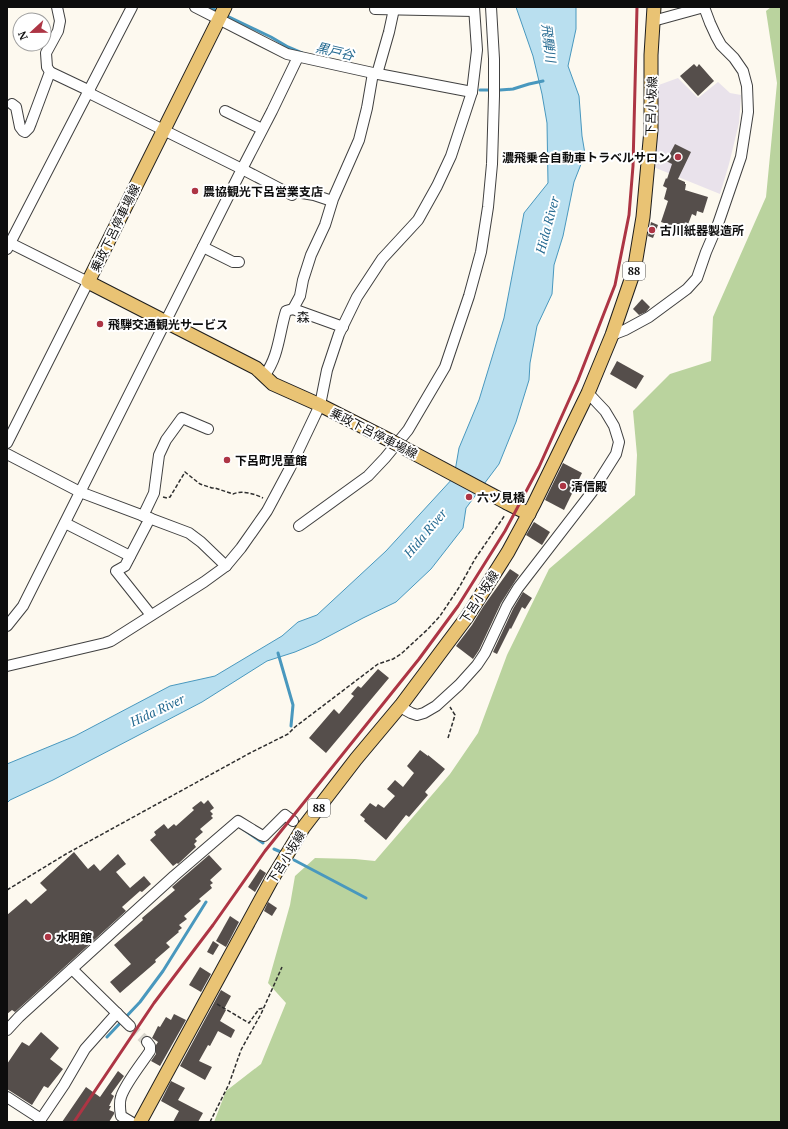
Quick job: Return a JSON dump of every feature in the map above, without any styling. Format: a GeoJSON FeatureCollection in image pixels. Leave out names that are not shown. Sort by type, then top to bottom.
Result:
{"type":"FeatureCollection","features":[{"type":"Feature","properties":{"kind":"main road","name":"乗政下呂停車場線"},"geometry":{"type":"LineString","coordinates":[[225,7],[220,20],[163,130],[88,282],[256,368],[273,384],[320,405],[391,441],[528,514]]}},
{"type":"Feature","properties":{"kind":"main road","name":"下呂小坂線"},"geometry":{"type":"LineString","coordinates":[[140,1122],[272,879],[303,828],[356,759],[400,707],[467,617],[508,552],[588,393],[612,335],[634,271],[643,217],[651,130],[651,55],[654,7]]}},
{"type":"Feature","properties":{"kind":"street"},"geometry":{"type":"LineString","coordinates":[[57,7],[60,21],[58,31],[46,52],[46,67],[50,72],[292,195],[296,192],[314,195],[332,201]]}},
{"type":"Feature","properties":{"kind":"street"},"geometry":{"type":"LineString","coordinates":[[7,443],[88,282],[9,246],[132,7]]}},
{"type":"Feature","properties":{"kind":"street"},"geometry":{"type":"LineString","coordinates":[[195,7],[287,54],[376,71],[472,92]]}},
{"type":"Feature","properties":{"kind":"street"},"geometry":{"type":"LineString","coordinates":[[299,526],[368,476],[385,458],[408,430],[445,367],[471,289],[481,252],[488,207],[492,164],[494,96],[494,59],[491,7]]}},
{"type":"Feature","properties":{"kind":"street"},"geometry":{"type":"LineString","coordinates":[[612,335],[649,317],[687,289],[697,278],[718,224],[741,157],[748,112],[747,86],[743,71],[734,58],[721,45],[710,24],[704,7],[653,21]]}},
{"type":"Feature","properties":{"kind":"street"},"geometry":{"type":"LineString","coordinates":[[7,666],[111,641],[204,582],[226,566],[241,548],[272,502],[320,405],[327,370],[339,334],[357,297],[382,259],[418,220],[437,186],[451,156],[472,92],[477,50],[474,9],[375,9]]}},
{"type":"Feature","properties":{"kind":"street"},"geometry":{"type":"LineString","coordinates":[[293,309],[300,296],[309,261],[325,225],[332,201],[359,140],[376,71],[389,32],[394,9]]}},
{"type":"Feature","properties":{"kind":"street"},"geometry":{"type":"LineString","coordinates":[[7,626],[23,606],[298,57]]}},
{"type":"Feature","properties":{"kind":"street"},"geometry":{"type":"LineString","coordinates":[[12,104],[16,107],[20,127],[25,132],[29,128],[50,72]]}},
{"type":"Feature","properties":{"kind":"street"},"geometry":{"type":"LineString","coordinates":[[225,111],[262,129]]}},
{"type":"Feature","properties":{"kind":"street"},"geometry":{"type":"LineString","coordinates":[[203,247],[233,262],[239,262]]}},
{"type":"Feature","properties":{"kind":"street"},"geometry":{"type":"LineString","coordinates":[[264,376],[269,369],[277,351],[286,311],[293,309],[343,327]]}},
{"type":"Feature","properties":{"kind":"street"},"geometry":{"type":"LineString","coordinates":[[400,707],[417,715],[424,713],[443,700],[477,665],[485,653],[507,606],[518,588],[592,492],[616,454],[619,442],[614,426],[605,411],[588,393]]}},
{"type":"Feature","properties":{"kind":"street"},"geometry":{"type":"LineString","coordinates":[[151,615],[116,571],[125,566],[147,517],[154,493],[159,455],[166,440],[182,418],[208,430]]}},
{"type":"Feature","properties":{"kind":"street"},"geometry":{"type":"LineString","coordinates":[[7,454],[80,492],[188,533],[201,542],[226,566]]}},
{"type":"Feature","properties":{"kind":"street"},"geometry":{"type":"LineString","coordinates":[[65,523],[130,556]]}},
{"type":"Feature","properties":{"kind":"street"},"geometry":{"type":"LineString","coordinates":[[7,1030],[19,1017],[72,969],[208,846],[238,821],[264,836],[285,816],[292,821]]}},
{"type":"Feature","properties":{"kind":"street"},"geometry":{"type":"LineString","coordinates":[[72,969],[130,1026]]}},
{"type":"Feature","properties":{"kind":"street"},"geometry":{"type":"LineString","coordinates":[[7,1097],[40,1120],[64,1085],[85,1049],[117,1013]]}},
{"type":"Feature","properties":{"kind":"street"},"geometry":{"type":"LineString","coordinates":[[131,1122],[121,1116],[120,1097],[129,1081],[150,1051],[150,1046],[147,1042]]}},
{"type":"Feature","properties":{"kind":"path"},"geometry":{"type":"LineString","coordinates":[[154,493],[167,498],[170,497],[185,472],[200,484],[233,494],[254,494],[272,502]]}},
{"type":"Feature","properties":{"kind":"path"},"geometry":{"type":"LineString","coordinates":[[7,890],[66,854],[250,753],[288,734],[295,727],[378,664],[393,659],[401,654],[440,616],[460,586],[509,504]]}},
{"type":"Feature","properties":{"kind":"path"},"geometry":{"type":"LineString","coordinates":[[443,700],[453,710],[455,715],[448,738]]}},
{"type":"Feature","properties":{"kind":"path"},"geometry":{"type":"LineString","coordinates":[[210,1122],[229,1084],[241,1050],[264,1008],[282,967]]}},
{"type":"Feature","properties":{"kind":"path"},"geometry":{"type":"LineString","coordinates":[[207,999],[250,1023],[259,1010],[264,1008]]}},
{"type":"Feature","properties":{"kind":"shaded area"},"geometry":{"type":"Polygon","coordinates":[[[678,78],[698,98],[718,82],[730,93],[741,95],[739,123],[720,194],[651,166],[656,86],[678,78]]]}},
{"type":"Feature","properties":{"kind":"green space"},"geometry":{"type":"Polygon","coordinates":[[[771,7],[781,7],[781,1122],[214,1122],[226,1091],[261,1064],[286,1003],[268,983],[290,905],[295,876],[315,858],[375,861],[450,774],[478,733],[507,655],[549,569],[635,495],[637,455],[633,411],[670,374],[711,361],[713,317],[766,197],[777,83],[766,11],[771,7]]]}},
{"type":"Feature","properties":{"kind":"water"},"geometry":{"type":"Polygon","coordinates":[[[516,7],[576,7],[576,29],[568,66],[579,96],[585,154],[574,182],[563,236],[554,265],[552,294],[537,326],[530,363],[529,380],[516,422],[499,464],[466,508],[463,528],[431,569],[396,602],[316,643],[295,652],[267,661],[202,702],[53,780],[10,800],[7,803],[7,764],[75,736],[170,686],[215,676],[282,636],[298,622],[317,615],[386,551],[454,477],[459,448],[479,400],[504,318],[524,213],[548,183],[547,123],[542,94],[533,56],[516,7]]]}},
{"type":"Feature","properties":{"kind":"building"},"geometry":{"type":"Polygon","coordinates":[[[694,64],[697,67],[699,64],[714,81],[698,96],[680,76],[694,64]]]}},
{"type":"Feature","properties":{"kind":"building"},"geometry":{"type":"Polygon","coordinates":[[[675,144],[691,152],[678,179],[685,182],[685,190],[708,197],[703,213],[697,211],[696,216],[692,214],[687,227],[685,226],[684,230],[661,222],[668,201],[664,199],[667,188],[663,186],[672,164],[666,161],[675,144]]]}},
{"type":"Feature","properties":{"kind":"building","name":"古川紙器製造所"},"geometry":{"type":"Polygon","coordinates":[[[651,222],[658,225],[653,238],[648,236],[651,222]]]}},
{"type":"Feature","properties":{"kind":"building"},"geometry":{"type":"Polygon","coordinates":[[[642,299],[650,307],[646,312],[639,315],[633,309],[642,299]]]}},
{"type":"Feature","properties":{"kind":"building"},"geometry":{"type":"Polygon","coordinates":[[[617,361],[644,376],[636,389],[610,374],[617,361]]]}},
{"type":"Feature","properties":{"kind":"building","name":"清信殿"},"geometry":{"type":"Polygon","coordinates":[[[563,463],[582,473],[564,510],[545,500],[563,463]]]}},
{"type":"Feature","properties":{"kind":"building"},"geometry":{"type":"Polygon","coordinates":[[[534,522],[550,532],[542,545],[526,535],[534,522]]]}},
{"type":"Feature","properties":{"kind":"building"},"geometry":{"type":"Polygon","coordinates":[[[510,569],[519,575],[501,603],[479,650],[473,659],[456,646],[510,569]]]}},
{"type":"Feature","properties":{"kind":"building"},"geometry":{"type":"Polygon","coordinates":[[[523,592],[532,598],[525,609],[522,607],[497,654],[493,652],[513,609],[523,592]]]}},
{"type":"Feature","properties":{"kind":"building"},"geometry":{"type":"Polygon","coordinates":[[[378,669],[389,678],[326,753],[309,738],[334,709],[339,714],[354,696],[351,694],[358,686],[361,688],[378,669]]]}},
{"type":"Feature","properties":{"kind":"building"},"geometry":{"type":"Polygon","coordinates":[[[420,750],[445,769],[425,792],[428,795],[409,817],[406,815],[386,840],[364,821],[365,819],[360,815],[370,803],[376,807],[378,804],[384,808],[395,796],[387,789],[395,780],[403,787],[414,773],[407,766],[420,750]]]}},
{"type":"Feature","properties":{"kind":"building"},"geometry":{"type":"Polygon","coordinates":[[[208,800],[214,808],[210,811],[213,814],[211,816],[213,818],[200,829],[203,832],[195,839],[197,841],[194,844],[196,847],[178,864],[177,863],[173,866],[150,840],[156,835],[154,832],[164,824],[168,829],[174,824],[176,826],[194,810],[192,808],[201,801],[204,804],[208,800]]]}},
{"type":"Feature","properties":{"kind":"building"},"geometry":{"type":"Polygon","coordinates":[[[74,852],[88,869],[94,864],[100,871],[118,854],[126,864],[116,872],[130,888],[144,876],[151,884],[142,892],[140,891],[122,907],[126,911],[15,1012],[12,1010],[7,1014],[7,915],[26,899],[31,904],[47,890],[40,883],[74,852]]]}},
{"type":"Feature","properties":{"kind":"building"},"geometry":{"type":"Polygon","coordinates":[[[209,855],[222,869],[210,880],[213,883],[210,885],[212,888],[199,899],[201,901],[184,916],[187,919],[179,925],[182,928],[166,943],[170,947],[155,960],[156,962],[120,993],[110,982],[131,964],[114,945],[143,920],[142,918],[175,890],[172,887],[209,855]]]}},
{"type":"Feature","properties":{"kind":"building"},"geometry":{"type":"Polygon","coordinates":[[[260,869],[266,873],[255,892],[248,887],[260,869]]]}},
{"type":"Feature","properties":{"kind":"building"},"geometry":{"type":"Polygon","coordinates":[[[268,902],[277,908],[272,916],[264,911],[268,902]]]}},
{"type":"Feature","properties":{"kind":"building"},"geometry":{"type":"Polygon","coordinates":[[[230,916],[239,922],[226,947],[216,941],[230,916]]]}},
{"type":"Feature","properties":{"kind":"building"},"geometry":{"type":"Polygon","coordinates":[[[213,941],[219,945],[213,955],[207,952],[213,941]]]}},
{"type":"Feature","properties":{"kind":"building"},"geometry":{"type":"Polygon","coordinates":[[[200,967],[211,974],[201,992],[189,985],[200,967]]]}},
{"type":"Feature","properties":{"kind":"building"},"geometry":{"type":"Polygon","coordinates":[[[221,990],[231,996],[220,1021],[235,1030],[231,1038],[218,1031],[210,1046],[208,1045],[199,1061],[212,1067],[205,1080],[180,1066],[221,990]]]}},
{"type":"Feature","properties":{"kind":"building"},"geometry":{"type":"Polygon","coordinates":[[[174,1014],[186,1020],[160,1066],[151,1061],[156,1054],[156,1045],[158,1042],[152,1038],[158,1026],[160,1027],[166,1017],[171,1020],[174,1014]]]}},
{"type":"Feature","properties":{"kind":"building"},"geometry":{"type":"Polygon","coordinates":[[[41,1032],[59,1048],[50,1059],[63,1069],[48,1088],[44,1086],[32,1105],[7,1089],[7,1064],[22,1042],[29,1046],[41,1032]]]}},
{"type":"Feature","properties":{"kind":"building"},"geometry":{"type":"Polygon","coordinates":[[[118,1071],[124,1076],[111,1094],[114,1096],[109,1106],[111,1106],[109,1110],[114,1112],[114,1114],[109,1122],[62,1122],[86,1087],[100,1097],[118,1071]]]}},
{"type":"Feature","properties":{"kind":"building"},"geometry":{"type":"Polygon","coordinates":[[[171,1081],[185,1088],[178,1100],[203,1113],[198,1122],[173,1122],[179,1111],[161,1101],[171,1081]]]}},
{"type":"Feature","properties":{"kind":"waterway","name":"黒戸谷"},"geometry":{"type":"LineString","coordinates":[[209,7],[218,11]]}},
{"type":"Feature","properties":{"kind":"waterway","name":"黒戸谷"},"geometry":{"type":"LineString","coordinates":[[225,15],[302,53]]}},
{"type":"Feature","properties":{"kind":"waterway","name":"黒戸谷"},"geometry":{"type":"LineString","coordinates":[[500,90],[513,89],[543,81]]}},
{"type":"Feature","properties":{"kind":"waterway","name":"黒戸谷"},"geometry":{"type":"LineString","coordinates":[[480,90],[490,90]]}},
{"type":"Feature","properties":{"kind":"waterway"},"geometry":{"type":"LineString","coordinates":[[278,653],[293,705],[291,726]]}},
{"type":"Feature","properties":{"kind":"waterway"},"geometry":{"type":"LineString","coordinates":[[243,829],[263,843]]}},
{"type":"Feature","properties":{"kind":"waterway"},"geometry":{"type":"LineString","coordinates":[[274,849],[281,852]]}},
{"type":"Feature","properties":{"kind":"waterway"},"geometry":{"type":"LineString","coordinates":[[294,860],[366,898]]}},
{"type":"Feature","properties":{"kind":"waterway"},"geometry":{"type":"LineString","coordinates":[[107,1037],[140,1002],[163,971],[206,902]]}},
{"type":"Feature","properties":{"kind":"tunnel"},"geometry":{"type":"LineString","coordinates":[[130,1026],[147,1042]]}},
{"type":"Feature","properties":{"kind":"railway"},"geometry":{"type":"LineString","coordinates":[[74,1122],[154,1003],[213,925],[265,851],[419,659],[458,606],[505,531],[539,467],[578,380],[615,285],[629,215],[633,166],[637,7]]}},
{"type":"Feature","properties":{"kind":"place","name":"濃飛乗合自動車トラベルサロン"},"geometry":{"type":"Point","coordinates":[678,157]}},
{"type":"Feature","properties":{"kind":"place","name":"農協観光下呂営業支店"},"geometry":{"type":"Point","coordinates":[195,191]}},
{"type":"Feature","properties":{"kind":"place","name":"古川紙器製造所"},"geometry":{"type":"Point","coordinates":[652,230]}},
{"type":"Feature","properties":{"kind":"place","name":"飛騨交通観光サービス"},"geometry":{"type":"Point","coordinates":[100,324]}},
{"type":"Feature","properties":{"kind":"place","name":"下呂町児童館"},"geometry":{"type":"Point","coordinates":[227,460]}},
{"type":"Feature","properties":{"kind":"place","name":"清信殿"},"geometry":{"type":"Point","coordinates":[563,486]}},
{"type":"Feature","properties":{"kind":"place","name":"六ツ見橋"},"geometry":{"type":"Point","coordinates":[469,497]}},
{"type":"Feature","properties":{"kind":"place","name":"水明館"},"geometry":{"type":"Point","coordinates":[48,937]}},
{"type":"Feature","properties":{"kind":"district","name":"森"},"geometry":{"type":"Point","coordinates":[303,317]}},
{"type":"Feature","properties":{"kind":"water label","name":"飛騨川"},"geometry":{"type":"Point","coordinates":[549,43]}},
{"type":"Feature","properties":{"kind":"water label","name":"Hida River"},"geometry":{"type":"Point","coordinates":[547,225]}},
{"type":"Feature","properties":{"kind":"water label","name":"Hida River"},"geometry":{"type":"Point","coordinates":[425,533]}},
{"type":"Feature","properties":{"kind":"water label","name":"Hida River"},"geometry":{"type":"Point","coordinates":[157,710]}}]}
